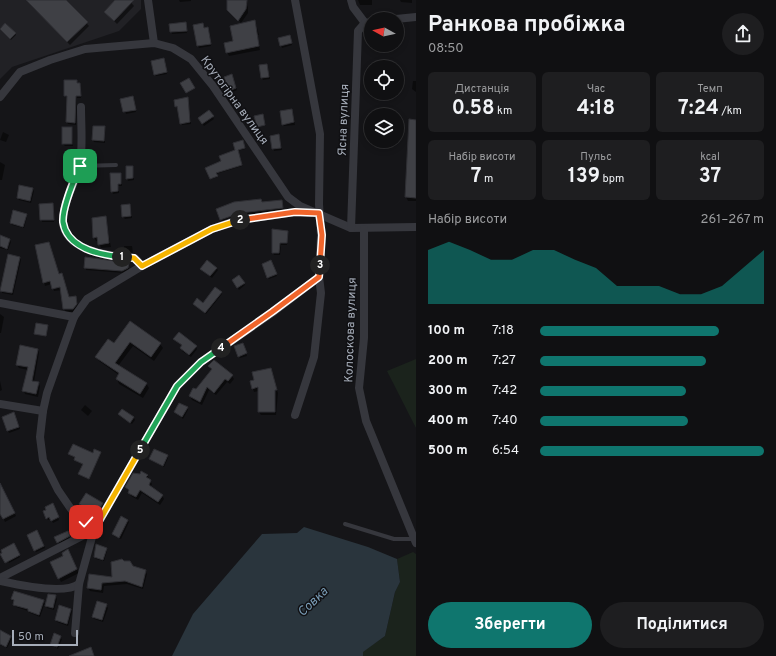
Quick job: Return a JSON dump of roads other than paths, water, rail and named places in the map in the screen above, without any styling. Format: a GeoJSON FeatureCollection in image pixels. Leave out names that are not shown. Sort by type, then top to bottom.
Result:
{"type":"FeatureCollection","features":[{"type":"Feature","properties":{"kind":"street"},"geometry":{"type":"LineString","coordinates":[[148,0],[154,43]]}},
{"type":"Feature","properties":{"kind":"street"},"geometry":{"type":"LineString","coordinates":[[295,0],[320,134],[319,213],[322,235],[319,277],[321,293],[314,357],[295,414]]}},
{"type":"Feature","properties":{"kind":"street"},"geometry":{"type":"LineString","coordinates":[[351,0],[353,7],[364,18]]}},
{"type":"Feature","properties":{"kind":"street"},"geometry":{"type":"LineString","coordinates":[[404,18],[416,17]]}},
{"type":"Feature","properties":{"kind":"street","name":"Ясна вулиця"},"geometry":{"type":"LineString","coordinates":[[351,228],[358,31],[364,26]]}},
{"type":"Feature","properties":{"kind":"street","name":"Крутогірна вулиця"},"geometry":{"type":"LineString","coordinates":[[0,97],[20,72],[50,60],[85,49],[154,43],[173,48],[191,59],[218,93],[288,197],[300,206],[319,213],[334,222],[351,228],[416,227]]}},
{"type":"Feature","properties":{"kind":"street"},"geometry":{"type":"LineString","coordinates":[[81,107],[82,148],[80,166],[65,209],[63,221],[66,232],[80,246],[100,253],[134,258],[142,266]]}},
{"type":"Feature","properties":{"kind":"street"},"geometry":{"type":"LineString","coordinates":[[94,530],[71,509],[58,490],[43,460],[40,437],[42,411],[60,352],[74,317],[87,299],[142,266],[212,229],[234,221],[295,212],[319,213]]}},
{"type":"Feature","properties":{"kind":"street","name":"Колоскова вулиця"},"geometry":{"type":"LineString","coordinates":[[364,229],[364,338],[359,388],[366,421],[415,541]]}},
{"type":"Feature","properties":{"kind":"street"},"geometry":{"type":"LineString","coordinates":[[75,633],[79,584],[94,530],[177,386],[201,362],[319,277]]}},
{"type":"Feature","properties":{"kind":"street"},"geometry":{"type":"LineString","coordinates":[[0,303],[74,317]]}},
{"type":"Feature","properties":{"kind":"street"},"geometry":{"type":"LineString","coordinates":[[0,404],[42,411]]}},
{"type":"Feature","properties":{"kind":"street"},"geometry":{"type":"LineString","coordinates":[[0,579],[94,530]]}},
{"type":"Feature","properties":{"kind":"street"},"geometry":{"type":"LineString","coordinates":[[0,579],[19,585],[64,589],[73,589],[79,584]]}},
{"type":"Feature","properties":{"kind":"lane"},"geometry":{"type":"LineString","coordinates":[[80,166],[116,165]]}},
{"type":"Feature","properties":{"kind":"lane"},"geometry":{"type":"LineString","coordinates":[[345,524],[394,539],[415,541]]}},
{"type":"Feature","properties":{"kind":"water","name":"Совка"},"geometry":{"type":"Polygon","coordinates":[[[304,527],[368,547],[397,559],[400,582],[395,592],[385,636],[363,652],[363,656],[172,656],[193,614],[262,534],[297,533],[304,527]]]}}]}
